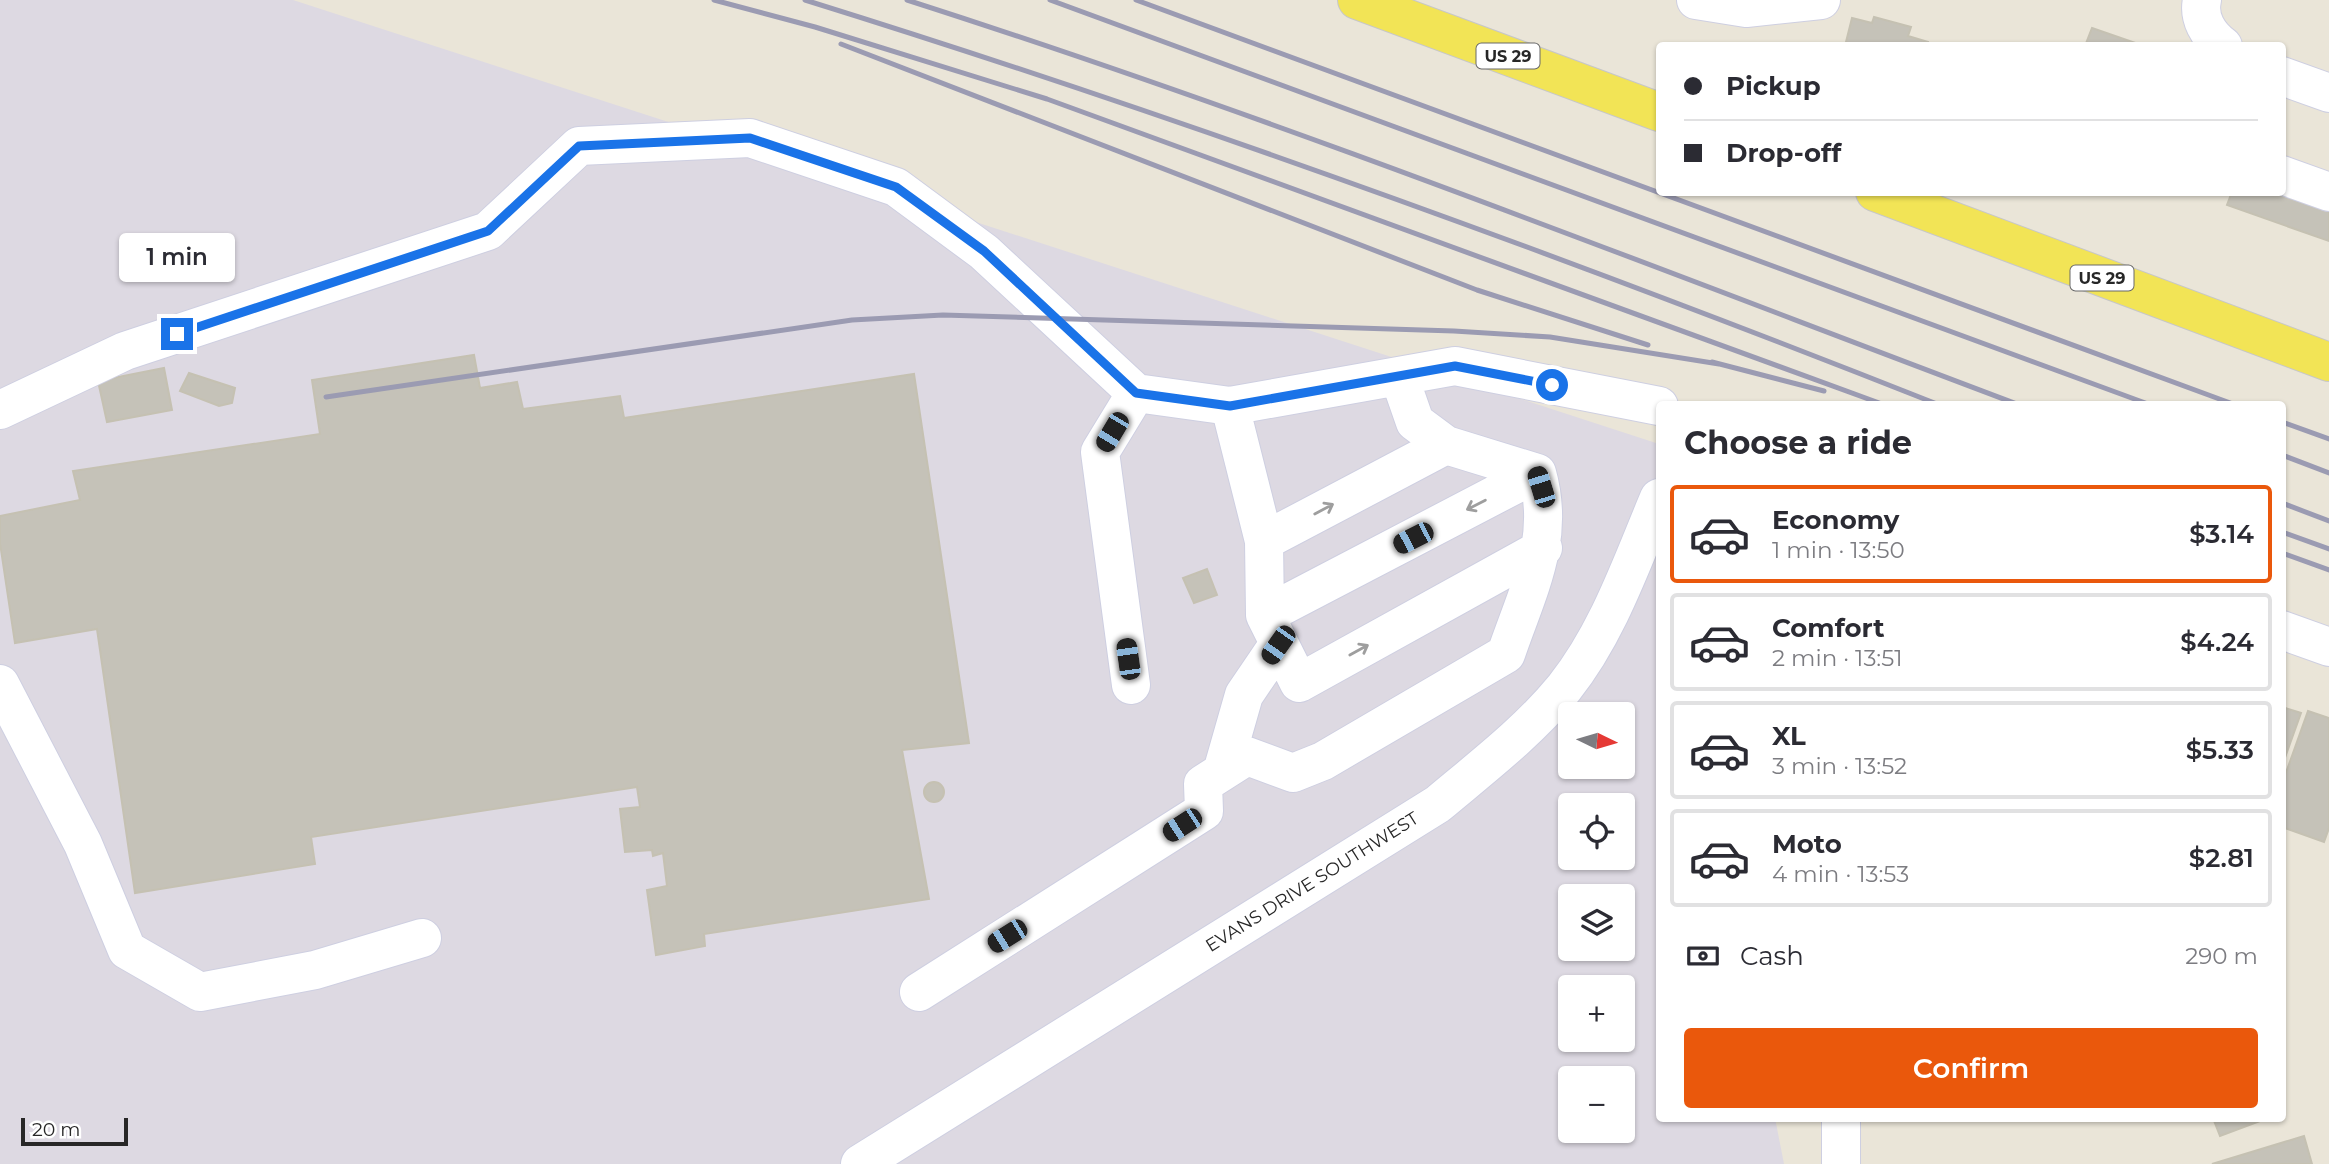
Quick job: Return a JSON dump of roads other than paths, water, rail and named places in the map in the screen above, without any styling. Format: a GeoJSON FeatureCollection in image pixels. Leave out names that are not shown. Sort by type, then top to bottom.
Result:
{"type":"FeatureCollection","features":[{"type":"Feature","properties":{"kind":"main road","name":"US 29"},"geometry":{"type":"LineString","coordinates":[[1357,0],[1656,111]]}},
{"type":"Feature","properties":{"kind":"main road","name":"US 29"},"geometry":{"type":"LineString","coordinates":[[1886,196],[2329,362]]}},
{"type":"Feature","properties":{"kind":"street"},"geometry":{"type":"LineString","coordinates":[[1696,0],[1746,8],[1821,0]]}},
{"type":"Feature","properties":{"kind":"street"},"geometry":{"type":"LineString","coordinates":[[2202,0],[2200,11],[2211,38],[2217,42]]}},
{"type":"Feature","properties":{"kind":"street"},"geometry":{"type":"LineString","coordinates":[[2286,77],[2329,93]]}},
{"type":"Feature","properties":{"kind":"street"},"geometry":{"type":"LineString","coordinates":[[0,410],[125,351],[488,231],[579,146],[750,138],[896,187],[984,251],[1136,393],[1230,406],[1455,366],[1656,405]]}},
{"type":"Feature","properties":{"kind":"street"},"geometry":{"type":"LineString","coordinates":[[2286,176],[2329,192]]}},
{"type":"Feature","properties":{"kind":"street"},"geometry":{"type":"LineString","coordinates":[[1399,376],[1415,422],[1446,445],[1537,474]]}},
{"type":"Feature","properties":{"kind":"street"},"geometry":{"type":"LineString","coordinates":[[1131,685],[1100,452],[1136,393]]}},
{"type":"Feature","properties":{"kind":"street"},"geometry":{"type":"LineString","coordinates":[[1230,406],[1264,541],[1271,630],[1299,683],[1543,548]]}},
{"type":"Feature","properties":{"kind":"street"},"geometry":{"type":"LineString","coordinates":[[1264,541],[1446,445]]}},
{"type":"Feature","properties":{"kind":"street"},"geometry":{"type":"LineString","coordinates":[[919,992],[1204,811],[1203,785],[1247,756],[1293,773],[1323,761],[1506,654],[1543,548],[1545,501],[1537,474]]}},
{"type":"Feature","properties":{"kind":"street"},"geometry":{"type":"LineString","coordinates":[[1222,772],[1244,695],[1271,630],[1537,474]]}},
{"type":"Feature","properties":{"kind":"street","name":"EVANS DRIVE SOUTHWEST"},"geometry":{"type":"LineString","coordinates":[[860,1164],[1438,804],[1519,737],[1564,687],[1603,628],[1650,544],[1656,513]]}},
{"type":"Feature","properties":{"kind":"street"},"geometry":{"type":"LineString","coordinates":[[2286,631],[2329,647]]}},
{"type":"Feature","properties":{"kind":"street"},"geometry":{"type":"LineString","coordinates":[[0,684],[83,844],[127,950],[200,992],[315,970],[422,938]]}},
{"type":"Feature","properties":{"kind":"street"},"geometry":{"type":"LineString","coordinates":[[1841,1122],[1841,1164]]}},
{"type":"Feature","properties":{"kind":"railway"},"geometry":{"type":"LineString","coordinates":[[714,0],[815,27],[1047,99],[1874,401]]}},
{"type":"Feature","properties":{"kind":"railway"},"geometry":{"type":"LineString","coordinates":[[805,0],[1233,141],[1516,243],[1929,401]]}},
{"type":"Feature","properties":{"kind":"railway"},"geometry":{"type":"LineString","coordinates":[[907,0],[1187,94],[1326,144],[2009,401]]}},
{"type":"Feature","properties":{"kind":"railway"},"geometry":{"type":"LineString","coordinates":[[1050,0],[2140,401]]}},
{"type":"Feature","properties":{"kind":"railway"},"geometry":{"type":"LineString","coordinates":[[1136,0],[1656,192]]}},
{"type":"Feature","properties":{"kind":"railway"},"geometry":{"type":"LineString","coordinates":[[841,44],[1477,290],[1648,345]]}},
{"type":"Feature","properties":{"kind":"railway"},"geometry":{"type":"LineString","coordinates":[[1668,196],[2225,401]]}},
{"type":"Feature","properties":{"kind":"railway"},"geometry":{"type":"LineString","coordinates":[[326,397],[852,320],[943,315],[1454,331],[1550,337],[1719,364]]}},
{"type":"Feature","properties":{"kind":"railway"},"geometry":{"type":"LineString","coordinates":[[1712,362],[1824,391]]}},
{"type":"Feature","properties":{"kind":"railway"},"geometry":{"type":"LineString","coordinates":[[2286,423],[2329,439]]}},
{"type":"Feature","properties":{"kind":"railway"},"geometry":{"type":"LineString","coordinates":[[2286,457],[2329,473]]}},
{"type":"Feature","properties":{"kind":"railway"},"geometry":{"type":"LineString","coordinates":[[2286,505],[2329,521]]}},
{"type":"Feature","properties":{"kind":"railway"},"geometry":{"type":"LineString","coordinates":[[2286,533],[2329,549]]}},
{"type":"Feature","properties":{"kind":"railway"},"geometry":{"type":"LineString","coordinates":[[2286,554],[2329,570]]}}]}
